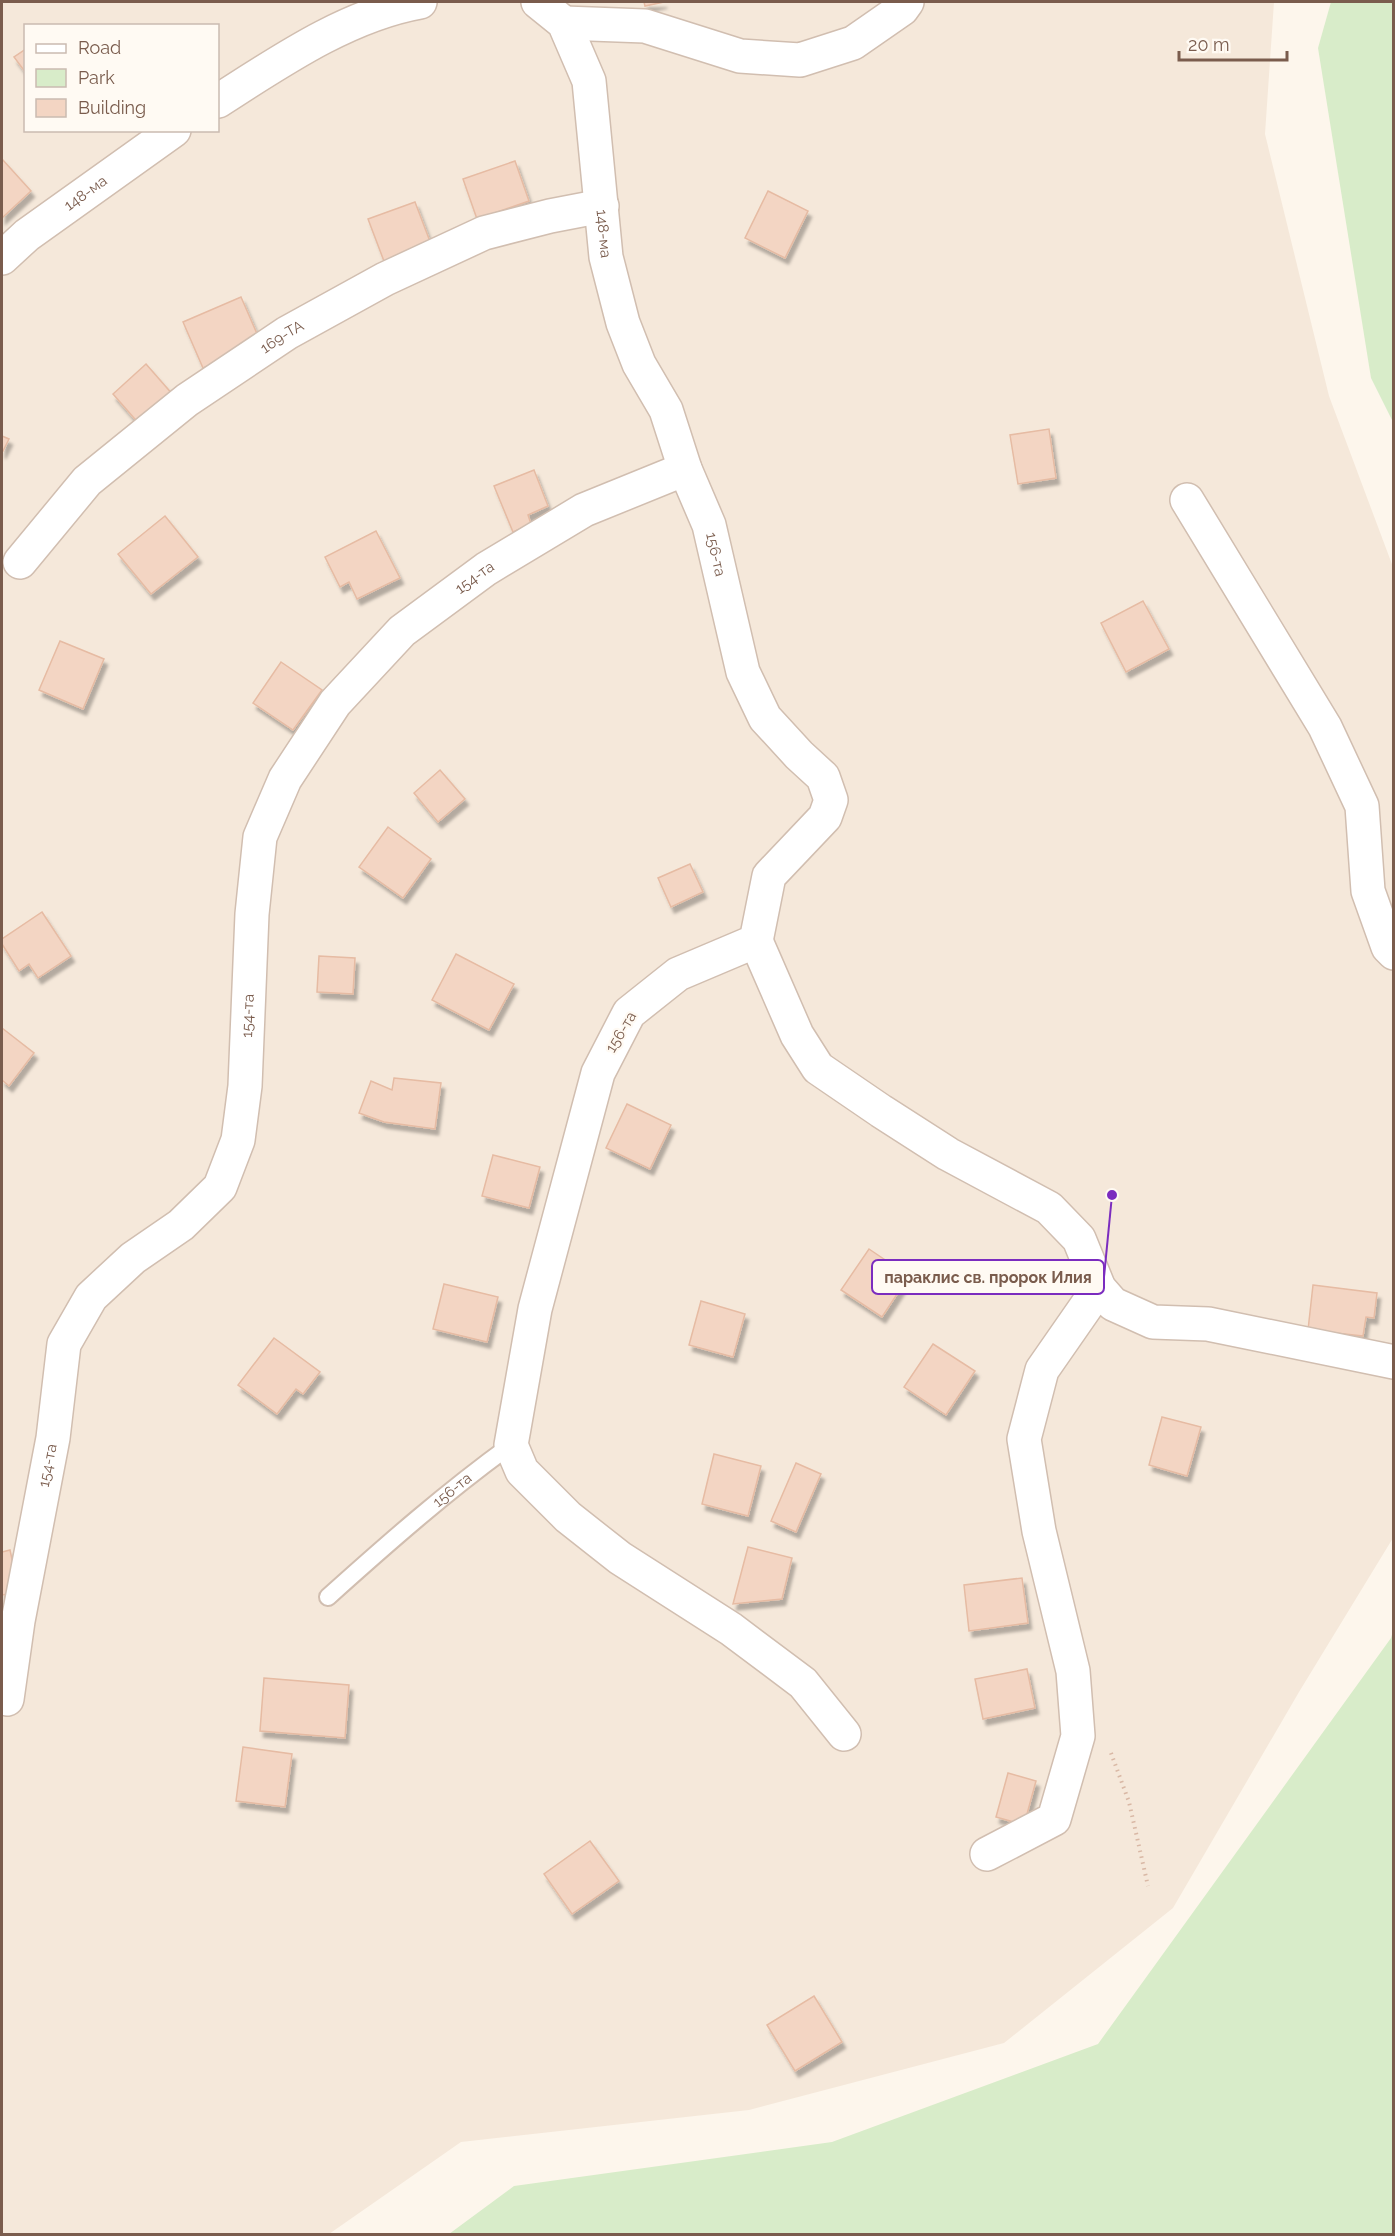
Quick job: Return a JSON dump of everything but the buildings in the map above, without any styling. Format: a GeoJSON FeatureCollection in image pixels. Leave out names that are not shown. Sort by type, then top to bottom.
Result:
{"type":"FeatureCollection","features":[{"type":"Feature","properties":{"kind":"street"},"geometry":{"type":"LineString","coordinates":[[219,100],[315,40],[398,6],[420,2]]}},
{"type":"Feature","properties":{"kind":"street","name":"148-ма"},"geometry":{"type":"LineString","coordinates":[[538,2],[564,23],[589,81],[606,257],[623,323],[639,364],[666,410],[684,469]]}},
{"type":"Feature","properties":{"kind":"street"},"geometry":{"type":"LineString","coordinates":[[564,23],[645,26],[740,56],[800,60],[853,43],[902,9],[907,2]]}},
{"type":"Feature","properties":{"kind":"street","name":"148-ма"},"geometry":{"type":"LineString","coordinates":[[2,258],[27,235],[171,132]]}},
{"type":"Feature","properties":{"kind":"street","name":"169-TA"},"geometry":{"type":"LineString","coordinates":[[20,562],[87,481],[186,400],[287,333],[385,279],[484,233],[550,216],[602,206]]}},
{"type":"Feature","properties":{"kind":"street","name":"156-та"},"geometry":{"type":"LineString","coordinates":[[511,1445],[535,1309],[598,1073],[628,1013],[678,974],[756,941],[769,876],[825,817],[831,800],[823,777],[765,718],[743,672],[709,525],[684,469]]}},
{"type":"Feature","properties":{"kind":"street","name":"154-та"},"geometry":{"type":"LineString","coordinates":[[7,1699],[18,1621],[53,1438],[64,1344],[91,1298],[133,1258],[181,1225],[220,1187],[238,1140],[245,1086],[252,914],[261,837],[285,779],[335,703],[402,631],[486,569],[584,510],[684,469]]}},
{"type":"Feature","properties":{"kind":"street"},"geometry":{"type":"LineString","coordinates":[[1187,500],[1325,727],[1362,806],[1368,891],[1388,947],[1394,953]]}},
{"type":"Feature","properties":{"kind":"street"},"geometry":{"type":"LineString","coordinates":[[756,941],[797,1035],[818,1068],[948,1154],[1050,1208],[1079,1239],[1100,1288],[1113,1304],[1153,1322],[1208,1324],[1394,1362]]}},
{"type":"Feature","properties":{"kind":"street"},"geometry":{"type":"LineString","coordinates":[[987,1854],[1054,1819],[1078,1736],[1073,1671],[1039,1531],[1024,1439],[1042,1370],[1100,1288]]}},
{"type":"Feature","properties":{"kind":"street"},"geometry":{"type":"LineString","coordinates":[[511,1445],[522,1471],[568,1517],[620,1558],[731,1629],[803,1683],[844,1734]]}},
{"type":"Feature","properties":{"kind":"lane","name":"156-та"},"geometry":{"type":"LineString","coordinates":[[327,1597],[398,1533],[511,1445]]}},
{"type":"Feature","properties":{"kind":"path"},"geometry":{"type":"LineString","coordinates":[[1109,1747],[1129,1802],[1148,1886]]}},
{"type":"Feature","properties":{"kind":"shaded area"},"geometry":{"type":"Polygon","coordinates":[[[2,2],[1274,2],[1265,134],[1329,396],[1393,567],[1393,1538],[1299,1692],[1173,1908],[1004,2043],[749,2110],[461,2142],[329,2234],[2,2234],[2,2]]]}},
{"type":"Feature","properties":{"kind":"green space"},"geometry":{"type":"Polygon","coordinates":[[[1331,2],[1393,2],[1393,422],[1371,378],[1318,48],[1331,2]]]}},
{"type":"Feature","properties":{"kind":"green space"},"geometry":{"type":"Polygon","coordinates":[[[1393,1631],[1393,2234],[449,2234],[514,2186],[832,2142],[1098,2044],[1391,1638],[1393,1631]]]}},
{"type":"Feature","properties":{"kind":"place","name":"параклис св. пророк Илия"},"geometry":{"type":"Point","coordinates":[1112,1195]}}]}
